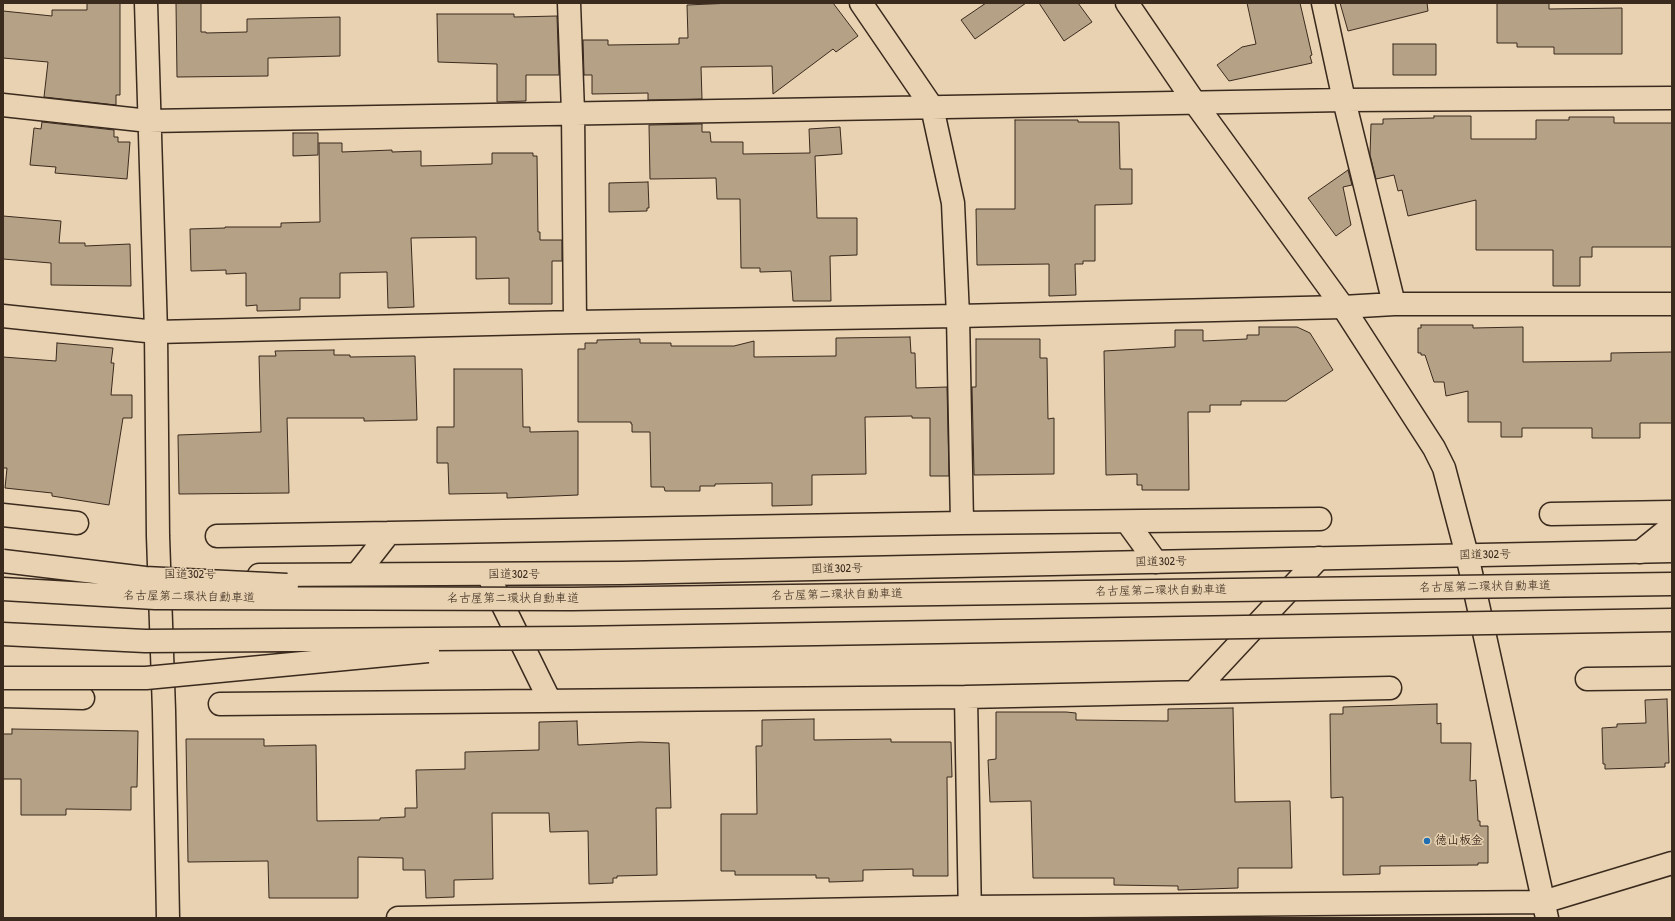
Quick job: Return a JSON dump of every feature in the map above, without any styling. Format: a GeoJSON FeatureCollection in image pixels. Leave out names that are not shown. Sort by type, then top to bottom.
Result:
{"type":"FeatureCollection","features":[{"type":"Feature","properties":{"kind":"main road"},"geometry":{"type":"LineString","coordinates":[[146,3],[156,332],[159,575],[168,918]]}},
{"type":"Feature","properties":{"kind":"main road"},"geometry":{"type":"LineString","coordinates":[[569,3],[573,112],[575,322]]}},
{"type":"Feature","properties":{"kind":"main road"},"geometry":{"type":"LineString","coordinates":[[861,3],[932,108],[953,203],[958,316],[962,523]]}},
{"type":"Feature","properties":{"kind":"main road"},"geometry":{"type":"LineString","coordinates":[[1127,3],[1195,103],[1343,307],[1434,448],[1444,468],[1467,555],[1545,910]]}},
{"type":"Feature","properties":{"kind":"main road"},"geometry":{"type":"LineString","coordinates":[[1323,3],[1344,100],[1394,304]]}},
{"type":"Feature","properties":{"kind":"main road"},"geometry":{"type":"LineString","coordinates":[[3,105],[149,121],[573,112],[932,108],[1344,100],[1672,98]]}},
{"type":"Feature","properties":{"kind":"main road"},"geometry":{"type":"LineString","coordinates":[[3,316],[156,332],[575,322],[958,316],[1343,307],[1394,304],[1672,304]]}},
{"type":"Feature","properties":{"kind":"main road"},"geometry":{"type":"LineString","coordinates":[[1551,514],[1672,512]]}},
{"type":"Feature","properties":{"kind":"main road"},"geometry":{"type":"LineString","coordinates":[[3,515],[77,522]]}},
{"type":"Feature","properties":{"kind":"main road"},"geometry":{"type":"LineString","coordinates":[[217,536],[962,523],[1320,519]]}},
{"type":"Feature","properties":{"kind":"main road"},"geometry":{"type":"LineString","coordinates":[[1128,522],[1156,562]]}},
{"type":"Feature","properties":{"kind":"main road"},"geometry":{"type":"LineString","coordinates":[[1640,552],[1672,526]]}},
{"type":"Feature","properties":{"kind":"main road"},"geometry":{"type":"LineString","coordinates":[[357,574],[389,533]]}},
{"type":"Feature","properties":{"kind":"main road","name":"国道302号"},"geometry":{"type":"LineString","coordinates":[[3,568],[159,575],[488,575],[1672,551]]}},
{"type":"Feature","properties":{"kind":"main road"},"geometry":{"type":"LineString","coordinates":[[1194,692],[1319,558]]}},
{"type":"Feature","properties":{"kind":"main road"},"geometry":{"type":"LineString","coordinates":[[3,561],[145,578],[572,599]]}},
{"type":"Feature","properties":{"kind":"main road"},"geometry":{"type":"LineString","coordinates":[[488,575],[550,701]]}},
{"type":"Feature","properties":{"kind":"main road","name":"名古屋第二環状自動車道"},"geometry":{"type":"LineString","coordinates":[[3,589],[155,598],[572,599],[1672,584]]}},
{"type":"Feature","properties":{"kind":"main road"},"geometry":{"type":"LineString","coordinates":[[3,634],[145,641],[572,638],[1672,620]]}},
{"type":"Feature","properties":{"kind":"main road"},"geometry":{"type":"LineString","coordinates":[[3,678],[146,678],[572,638]]}},
{"type":"Feature","properties":{"kind":"main road"},"geometry":{"type":"LineString","coordinates":[[1587,679],[1672,678]]}},
{"type":"Feature","properties":{"kind":"main road"},"geometry":{"type":"LineString","coordinates":[[220,704],[966,697],[1390,688]]}},
{"type":"Feature","properties":{"kind":"main road"},"geometry":{"type":"LineString","coordinates":[[3,696],[83,698]]}},
{"type":"Feature","properties":{"kind":"main road"},"geometry":{"type":"LineString","coordinates":[[966,697],[969,912]]}},
{"type":"Feature","properties":{"kind":"main road"},"geometry":{"type":"LineString","coordinates":[[398,918],[969,912],[1545,910],[1672,863]]}},
{"type":"Feature","properties":{"kind":"building"},"geometry":{"type":"Polygon","coordinates":[[[87,3],[120,3],[120,95],[116,95],[116,105],[44,97],[48,62],[3,58],[3,11],[52,16],[52,10],[87,10],[87,3]]]}},
{"type":"Feature","properties":{"kind":"building"},"geometry":{"type":"Polygon","coordinates":[[[176,3],[201,3],[201,32],[206,33],[247,32],[247,19],[340,17],[340,56],[268,58],[268,76],[177,77],[176,3]]]}},
{"type":"Feature","properties":{"kind":"building"},"geometry":{"type":"Polygon","coordinates":[[[733,3],[833,3],[858,36],[836,52],[833,49],[773,94],[772,66],[701,67],[702,99],[648,100],[648,93],[592,94],[592,75],[584,75],[583,40],[608,40],[608,45],[679,44],[679,38],[688,38],[687,5],[733,3]]]}},
{"type":"Feature","properties":{"kind":"building"},"geometry":{"type":"Polygon","coordinates":[[[986,3],[1026,3],[975,39],[961,20],[986,3]]]}},
{"type":"Feature","properties":{"kind":"building"},"geometry":{"type":"Polygon","coordinates":[[[1039,3],[1078,3],[1092,22],[1064,41],[1039,3]]]}},
{"type":"Feature","properties":{"kind":"building"},"geometry":{"type":"Polygon","coordinates":[[[1247,3],[1300,3],[1312,55],[1310,56],[1312,63],[1229,81],[1217,65],[1242,47],[1256,44],[1247,3]]]}},
{"type":"Feature","properties":{"kind":"building"},"geometry":{"type":"Polygon","coordinates":[[[1340,3],[1427,3],[1428,11],[1348,31],[1340,3]]]}},
{"type":"Feature","properties":{"kind":"building"},"geometry":{"type":"Polygon","coordinates":[[[1497,3],[1549,3],[1549,9],[1622,8],[1622,54],[1554,54],[1554,47],[1517,47],[1517,43],[1497,43],[1497,3]]]}},
{"type":"Feature","properties":{"kind":"building"},"geometry":{"type":"Polygon","coordinates":[[[437,14],[514,14],[514,17],[557,16],[559,75],[526,75],[526,101],[497,102],[497,64],[438,62],[437,14]]]}},
{"type":"Feature","properties":{"kind":"building"},"geometry":{"type":"Polygon","coordinates":[[[1393,44],[1436,44],[1436,75],[1393,75],[1393,44]]]}},
{"type":"Feature","properties":{"kind":"building"},"geometry":{"type":"Polygon","coordinates":[[[1434,116],[1471,116],[1471,139],[1536,139],[1536,120],[1569,120],[1569,117],[1614,117],[1614,123],[1672,123],[1672,247],[1592,247],[1592,257],[1580,257],[1580,286],[1553,286],[1553,250],[1476,250],[1476,200],[1408,216],[1402,190],[1398,191],[1394,175],[1376,179],[1370,155],[1371,124],[1383,124],[1383,119],[1434,118],[1434,116]]]}},
{"type":"Feature","properties":{"kind":"building"},"geometry":{"type":"Polygon","coordinates":[[[1015,120],[1078,120],[1078,122],[1119,122],[1120,169],[1132,169],[1132,204],[1095,205],[1095,261],[1083,261],[1083,264],[1075,264],[1076,295],[1049,296],[1049,264],[977,265],[976,209],[1015,209],[1015,120]]]}},
{"type":"Feature","properties":{"kind":"building"},"geometry":{"type":"Polygon","coordinates":[[[42,122],[114,130],[114,137],[118,137],[118,142],[130,142],[127,179],[55,173],[56,167],[30,165],[34,128],[41,129],[42,122]]]}},
{"type":"Feature","properties":{"kind":"building"},"geometry":{"type":"Polygon","coordinates":[[[702,124],[702,132],[710,132],[711,142],[743,142],[743,154],[810,153],[809,129],[840,127],[842,154],[815,156],[817,218],[857,218],[857,255],[830,256],[831,301],[793,301],[791,271],[760,272],[760,268],[741,268],[740,199],[717,199],[716,178],[650,179],[649,125],[702,124]]]}},
{"type":"Feature","properties":{"kind":"building"},"geometry":{"type":"Polygon","coordinates":[[[293,133],[318,133],[318,155],[293,156],[293,133]]]}},
{"type":"Feature","properties":{"kind":"building"},"geometry":{"type":"Polygon","coordinates":[[[319,143],[342,143],[342,152],[392,150],[392,152],[421,151],[421,166],[492,164],[492,153],[533,153],[533,156],[537,156],[538,232],[540,232],[540,240],[562,240],[562,261],[552,261],[552,304],[509,304],[509,278],[476,279],[476,237],[411,238],[414,307],[388,308],[387,272],[340,273],[340,298],[300,298],[300,310],[257,311],[257,305],[246,306],[246,273],[226,274],[226,270],[191,271],[190,229],[225,227],[281,227],[281,223],[320,222],[319,143]]]}},
{"type":"Feature","properties":{"kind":"building"},"geometry":{"type":"Polygon","coordinates":[[[1348,170],[1352,185],[1343,187],[1351,225],[1336,236],[1308,198],[1348,170]]]}},
{"type":"Feature","properties":{"kind":"building"},"geometry":{"type":"Polygon","coordinates":[[[648,182],[649,208],[647,208],[647,211],[609,212],[609,183],[648,182]]]}},
{"type":"Feature","properties":{"kind":"building"},"geometry":{"type":"Polygon","coordinates":[[[3,216],[61,221],[59,243],[85,243],[85,246],[130,244],[131,286],[51,285],[51,263],[3,259],[3,216]]]}},
{"type":"Feature","properties":{"kind":"building"},"geometry":{"type":"Polygon","coordinates":[[[1421,325],[1473,325],[1473,328],[1523,327],[1523,362],[1611,361],[1611,353],[1672,352],[1672,423],[1640,423],[1640,438],[1592,438],[1592,428],[1522,428],[1522,437],[1501,437],[1501,422],[1468,422],[1468,391],[1446,396],[1444,382],[1434,382],[1425,355],[1418,353],[1418,328],[1421,328],[1421,325]]]}},
{"type":"Feature","properties":{"kind":"building"},"geometry":{"type":"Polygon","coordinates":[[[1259,327],[1297,327],[1310,333],[1333,370],[1286,401],[1241,401],[1241,405],[1210,405],[1210,412],[1188,412],[1189,490],[1142,490],[1142,485],[1137,485],[1137,474],[1106,475],[1104,351],[1175,347],[1175,330],[1203,330],[1203,341],[1247,339],[1247,335],[1259,335],[1259,327]]]}},
{"type":"Feature","properties":{"kind":"building"},"geometry":{"type":"Polygon","coordinates":[[[910,337],[911,353],[915,353],[916,388],[947,387],[949,476],[930,476],[930,418],[912,418],[912,416],[865,417],[866,474],[812,475],[812,505],[772,506],[772,483],[715,484],[715,486],[700,486],[700,491],[665,491],[664,487],[651,487],[650,432],[632,432],[631,422],[578,422],[578,349],[585,349],[585,343],[597,343],[597,340],[640,339],[640,343],[671,343],[671,346],[734,346],[754,341],[754,357],[836,356],[836,338],[910,337]]]}},
{"type":"Feature","properties":{"kind":"building"},"geometry":{"type":"Polygon","coordinates":[[[976,339],[1040,339],[1040,358],[1047,358],[1048,419],[1054,418],[1054,474],[974,475],[972,387],[976,387],[976,339]]]}},
{"type":"Feature","properties":{"kind":"building"},"geometry":{"type":"Polygon","coordinates":[[[57,343],[113,348],[111,363],[114,363],[111,395],[132,395],[132,418],[123,418],[109,505],[52,496],[52,493],[5,488],[7,468],[3,468],[3,357],[56,361],[57,343]]]}},
{"type":"Feature","properties":{"kind":"building"},"geometry":{"type":"Polygon","coordinates":[[[334,350],[334,355],[350,355],[350,357],[415,356],[417,420],[364,421],[364,418],[287,418],[289,493],[179,494],[178,435],[261,432],[259,356],[276,356],[275,351],[334,350]]]}},
{"type":"Feature","properties":{"kind":"building"},"geometry":{"type":"Polygon","coordinates":[[[454,369],[522,369],[523,427],[530,427],[530,432],[578,431],[578,495],[507,498],[507,493],[449,494],[448,463],[437,463],[437,427],[454,427],[454,369]]]}},
{"type":"Feature","properties":{"kind":"building"},"geometry":{"type":"Polygon","coordinates":[[[1667,699],[1669,763],[1665,763],[1665,767],[1605,769],[1605,764],[1603,764],[1602,728],[1617,727],[1617,724],[1646,723],[1645,700],[1667,699]]]}},
{"type":"Feature","properties":{"kind":"building"},"geometry":{"type":"Polygon","coordinates":[[[1437,704],[1437,724],[1441,723],[1441,743],[1471,743],[1470,781],[1476,780],[1478,821],[1480,821],[1480,826],[1488,826],[1488,863],[1478,863],[1478,865],[1380,866],[1380,874],[1343,875],[1343,797],[1331,798],[1330,714],[1343,714],[1343,707],[1437,704]]]}},
{"type":"Feature","properties":{"kind":"building"},"geometry":{"type":"Polygon","coordinates":[[[1233,708],[1235,802],[1290,801],[1292,868],[1238,868],[1238,888],[1178,890],[1178,886],[1114,885],[1114,878],[1033,878],[1031,801],[990,802],[988,760],[996,759],[996,712],[1076,713],[1076,720],[1168,721],[1168,709],[1233,708]]]}},
{"type":"Feature","properties":{"kind":"building"},"geometry":{"type":"Polygon","coordinates":[[[814,719],[814,740],[891,739],[891,742],[951,742],[952,777],[947,777],[948,876],[913,876],[913,869],[863,870],[863,881],[829,882],[829,878],[816,878],[816,875],[735,875],[735,871],[721,871],[721,814],[757,814],[756,746],[762,746],[762,720],[814,719]]]}},
{"type":"Feature","properties":{"kind":"building"},"geometry":{"type":"Polygon","coordinates":[[[577,721],[578,745],[640,742],[669,743],[671,808],[656,808],[657,875],[617,876],[617,878],[613,878],[613,883],[589,884],[588,831],[550,832],[549,813],[492,813],[493,879],[454,880],[454,897],[426,898],[425,870],[403,870],[403,858],[358,857],[358,898],[269,898],[268,861],[188,862],[186,739],[264,739],[264,746],[316,745],[317,821],[380,820],[380,818],[405,817],[405,808],[417,808],[416,770],[465,769],[465,752],[539,750],[539,722],[577,721]]]}},
{"type":"Feature","properties":{"kind":"building"},"geometry":{"type":"Polygon","coordinates":[[[12,729],[138,731],[137,787],[131,787],[131,810],[66,809],[66,815],[21,815],[21,779],[3,779],[3,734],[12,734],[12,729]]]}},
{"type":"Feature","properties":{"kind":"place","name":"徳山板金"},"geometry":{"type":"Point","coordinates":[1427,841]}}]}
